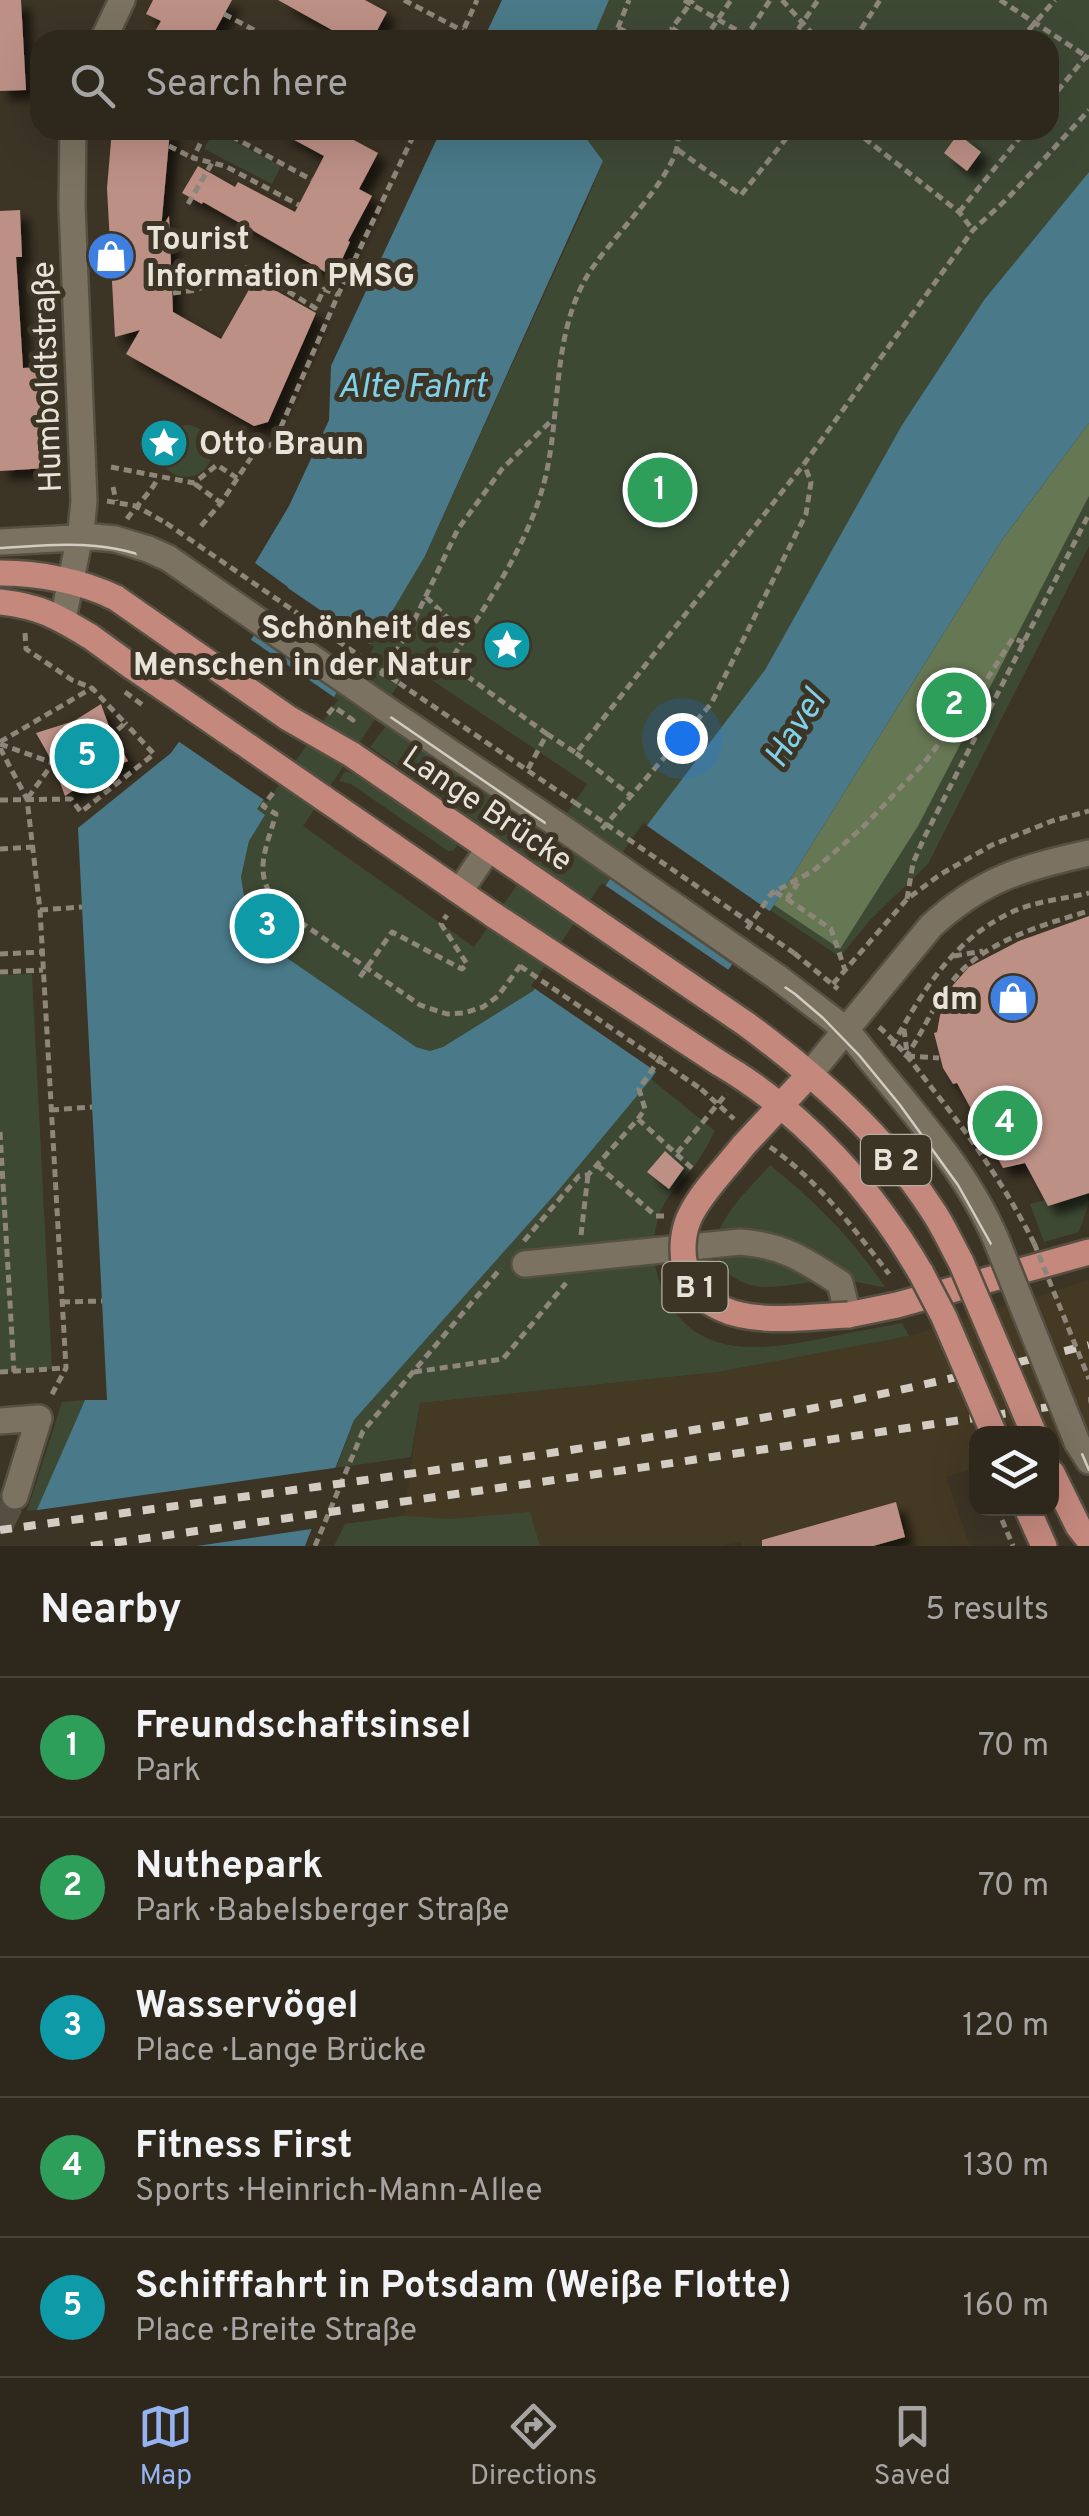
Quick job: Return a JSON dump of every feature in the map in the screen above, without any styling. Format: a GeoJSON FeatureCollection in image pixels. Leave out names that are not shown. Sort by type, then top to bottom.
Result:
{"type":"FeatureCollection","features":[{"type":"Feature","properties":{"kind":"main road","name":"Lange Brücke"},"geometry":{"type":"LineString","coordinates":[[0,573],[72,582],[116,598],[288,718],[352,754],[746,1024],[809,1075]]}},
{"type":"Feature","properties":{"kind":"main road"},"geometry":{"type":"LineString","coordinates":[[0,602],[28,605],[63,619],[91,637],[495,916],[740,1076],[780,1108]]}},
{"type":"Feature","properties":{"kind":"main road","name":"B 1"},"geometry":{"type":"LineString","coordinates":[[809,1075],[743,1146],[690,1216],[684,1260],[694,1286],[718,1308],[756,1318],[848,1315],[1089,1252]]}},
{"type":"Feature","properties":{"kind":"main road","name":"B 2"},"geometry":{"type":"LineString","coordinates":[[809,1075],[852,1111],[890,1152],[932,1209],[961,1262],[1031,1426]]}},
{"type":"Feature","properties":{"kind":"main road","name":"B 2"},"geometry":{"type":"LineString","coordinates":[[780,1108],[824,1144],[886,1220],[921,1273],[944,1318],[991,1426]]}},
{"type":"Feature","properties":{"kind":"main road"},"geometry":{"type":"LineString","coordinates":[[1059,1488],[1089,1540]]}},
{"type":"Feature","properties":{"kind":"main road"},"geometry":{"type":"LineString","coordinates":[[1031,1516],[1044,1546]]}},
{"type":"Feature","properties":{"kind":"street"},"geometry":{"type":"LineString","coordinates":[[107,30],[122,0]]}},
{"type":"Feature","properties":{"kind":"street","name":"Humboldtstraße"},"geometry":{"type":"LineString","coordinates":[[63,619],[84,501],[73,140]]}},
{"type":"Feature","properties":{"kind":"street"},"geometry":{"type":"LineString","coordinates":[[0,542],[115,539],[168,558],[378,698],[777,977],[845,1029],[966,1182],[982,1210],[1083,1452]]}},
{"type":"Feature","properties":{"kind":"street"},"geometry":{"type":"LineString","coordinates":[[460,891],[489,848]]}},
{"type":"Feature","properties":{"kind":"street"},"geometry":{"type":"LineString","coordinates":[[809,1075],[931,926],[962,900],[998,878],[1089,853]]}},
{"type":"Feature","properties":{"kind":"street"},"geometry":{"type":"LineString","coordinates":[[809,1075],[822,1011]]}},
{"type":"Feature","properties":{"kind":"street"},"geometry":{"type":"LineString","coordinates":[[514,1261],[578,1259],[740,1242],[761,1244],[790,1252],[840,1283],[848,1315]]}},
{"type":"Feature","properties":{"kind":"street"},"geometry":{"type":"LineString","coordinates":[[0,1421],[39,1418],[15,1496]]}},
{"type":"Feature","properties":{"kind":"path"},"geometry":{"type":"LineString","coordinates":[[404,0],[459,30]]}},
{"type":"Feature","properties":{"kind":"path"},"geometry":{"type":"LineString","coordinates":[[464,30],[477,0]]}},
{"type":"Feature","properties":{"kind":"path"},"geometry":{"type":"LineString","coordinates":[[622,30],[618,28],[629,0]]}},
{"type":"Feature","properties":{"kind":"path"},"geometry":{"type":"LineString","coordinates":[[711,30],[732,0]]}},
{"type":"Feature","properties":{"kind":"path"},"geometry":{"type":"LineString","coordinates":[[754,30],[770,0]]}},
{"type":"Feature","properties":{"kind":"path"},"geometry":{"type":"LineString","coordinates":[[782,0],[809,30]]}},
{"type":"Feature","properties":{"kind":"path"},"geometry":{"type":"LineString","coordinates":[[798,30],[818,0]]}},
{"type":"Feature","properties":{"kind":"path"},"geometry":{"type":"LineString","coordinates":[[860,30],[880,0]]}},
{"type":"Feature","properties":{"kind":"path"},"geometry":{"type":"LineString","coordinates":[[1000,0],[1046,30]]}},
{"type":"Feature","properties":{"kind":"path"},"geometry":{"type":"LineString","coordinates":[[1029,30],[1055,0]]}},
{"type":"Feature","properties":{"kind":"path"},"geometry":{"type":"LineString","coordinates":[[675,30],[672,28],[689,1],[734,30]]}},
{"type":"Feature","properties":{"kind":"path"},"geometry":{"type":"LineString","coordinates":[[224,14],[254,30]]}},
{"type":"Feature","properties":{"kind":"path"},"geometry":{"type":"LineString","coordinates":[[1059,38],[1088,56],[1059,89]]}},
{"type":"Feature","properties":{"kind":"path"},"geometry":{"type":"LineString","coordinates":[[576,753],[804,464],[974,230],[1089,110]]}},
{"type":"Feature","properties":{"kind":"path"},"geometry":{"type":"LineString","coordinates":[[193,158],[200,140]]}},
{"type":"Feature","properties":{"kind":"path"},"geometry":{"type":"LineString","coordinates":[[238,140],[312,180]]}},
{"type":"Feature","properties":{"kind":"path"},"geometry":{"type":"LineString","coordinates":[[202,526],[254,453],[274,443],[411,140]]}},
{"type":"Feature","properties":{"kind":"path"},"geometry":{"type":"LineString","coordinates":[[630,795],[449,663],[526,535],[548,467],[558,368],[569,317],[586,279],[614,237],[645,203],[678,150],[678,140]]}},
{"type":"Feature","properties":{"kind":"path"},"geometry":{"type":"LineString","coordinates":[[678,150],[741,196],[785,140]]}},
{"type":"Feature","properties":{"kind":"path"},"geometry":{"type":"LineString","coordinates":[[867,140],[959,212],[974,230]]}},
{"type":"Feature","properties":{"kind":"path"},"geometry":{"type":"LineString","coordinates":[[959,212],[1018,140]]}},
{"type":"Feature","properties":{"kind":"path"},"geometry":{"type":"LineString","coordinates":[[169,146],[193,158],[225,166],[298,205]]}},
{"type":"Feature","properties":{"kind":"path"},"geometry":{"type":"LineString","coordinates":[[188,204],[212,163]]}},
{"type":"Feature","properties":{"kind":"path"},"geometry":{"type":"LineString","coordinates":[[172,293],[197,290],[240,268],[255,268],[315,308],[324,288],[338,296]]}},
{"type":"Feature","properties":{"kind":"path"},"geometry":{"type":"LineString","coordinates":[[378,698],[458,529],[502,469],[553,419]]}},
{"type":"Feature","properties":{"kind":"path"},"geometry":{"type":"LineString","coordinates":[[194,484],[217,464],[237,478]]}},
{"type":"Feature","properties":{"kind":"path"},"geometry":{"type":"LineString","coordinates":[[598,834],[711,704],[806,514],[811,482],[804,464]]}},
{"type":"Feature","properties":{"kind":"path"},"geometry":{"type":"LineString","coordinates":[[112,466],[194,484],[221,503]]}},
{"type":"Feature","properties":{"kind":"path"},"geometry":{"type":"LineString","coordinates":[[158,478],[149,495],[136,506],[528,769],[833,984],[907,898],[940,874],[992,845],[1089,811]]}},
{"type":"Feature","properties":{"kind":"path"},"geometry":{"type":"LineString","coordinates":[[113,487],[116,502]]}},
{"type":"Feature","properties":{"kind":"path"},"geometry":{"type":"LineString","coordinates":[[907,898],[913,863],[924,838],[1089,514]]}},
{"type":"Feature","properties":{"kind":"path"},"geometry":{"type":"LineString","coordinates":[[426,597],[466,636]]}},
{"type":"Feature","properties":{"kind":"path"},"geometry":{"type":"LineString","coordinates":[[0,800],[71,799],[81,812],[154,754],[92,688],[72,680],[26,649],[25,633]]}},
{"type":"Feature","properties":{"kind":"path"},"geometry":{"type":"LineString","coordinates":[[845,970],[832,928],[773,892],[814,871],[863,827],[924,764],[1013,638],[1025,642]]}},
{"type":"Feature","properties":{"kind":"path"},"geometry":{"type":"LineString","coordinates":[[0,744],[92,688]]}},
{"type":"Feature","properties":{"kind":"path"},"geometry":{"type":"LineString","coordinates":[[112,735],[125,723]]}},
{"type":"Feature","properties":{"kind":"path"},"geometry":{"type":"LineString","coordinates":[[528,769],[547,734]]}},
{"type":"Feature","properties":{"kind":"path"},"geometry":{"type":"LineString","coordinates":[[0,744],[27,799],[40,910],[52,1110],[66,1368],[39,1418]]}},
{"type":"Feature","properties":{"kind":"path"},"geometry":{"type":"LineString","coordinates":[[0,744],[53,763],[27,799]]}},
{"type":"Feature","properties":{"kind":"path"},"geometry":{"type":"LineString","coordinates":[[264,806],[276,814],[262,864],[267,890],[286,912],[420,1005],[448,1014],[483,1007],[498,996],[517,971]]}},
{"type":"Feature","properties":{"kind":"path"},"geometry":{"type":"LineString","coordinates":[[0,849],[33,847]]}},
{"type":"Feature","properties":{"kind":"path"},"geometry":{"type":"LineString","coordinates":[[787,899],[800,880]]}},
{"type":"Feature","properties":{"kind":"path"},"geometry":{"type":"LineString","coordinates":[[907,1056],[903,1026],[923,991],[972,938],[1014,911],[1089,893]]}},
{"type":"Feature","properties":{"kind":"path"},"geometry":{"type":"LineString","coordinates":[[40,910],[82,907]]}},
{"type":"Feature","properties":{"kind":"path"},"geometry":{"type":"LineString","coordinates":[[951,957],[988,950],[1089,911]]}},
{"type":"Feature","properties":{"kind":"path"},"geometry":{"type":"LineString","coordinates":[[360,977],[392,932],[462,969],[467,964],[441,924],[447,914]]}},
{"type":"Feature","properties":{"kind":"path"},"geometry":{"type":"LineString","coordinates":[[907,1056],[949,984],[988,950]]}},
{"type":"Feature","properties":{"kind":"path"},"geometry":{"type":"LineString","coordinates":[[0,954],[42,952]]}},
{"type":"Feature","properties":{"kind":"path"},"geometry":{"type":"LineString","coordinates":[[512,960],[718,1104],[678,1154],[638,1119]]}},
{"type":"Feature","properties":{"kind":"path"},"geometry":{"type":"LineString","coordinates":[[0,972],[43,970]]}},
{"type":"Feature","properties":{"kind":"path"},"geometry":{"type":"LineString","coordinates":[[907,1056],[939,1058]]}},
{"type":"Feature","properties":{"kind":"path"},"geometry":{"type":"LineString","coordinates":[[411,1372],[503,1359],[572,1274],[578,1259],[588,1175],[645,1109],[640,1089],[650,1073]]}},
{"type":"Feature","properties":{"kind":"path"},"geometry":{"type":"LineString","coordinates":[[52,1110],[92,1108]]}},
{"type":"Feature","properties":{"kind":"path"},"geometry":{"type":"LineString","coordinates":[[0,1132],[14,1372]]}},
{"type":"Feature","properties":{"kind":"path"},"geometry":{"type":"LineString","coordinates":[[597,1165],[656,1216]]}},
{"type":"Feature","properties":{"kind":"path"},"geometry":{"type":"LineString","coordinates":[[800,1172],[846,1219],[894,1280]]}},
{"type":"Feature","properties":{"kind":"path"},"geometry":{"type":"LineString","coordinates":[[315,1546],[363,1431],[411,1372],[514,1261],[560,1194],[578,1176],[588,1175]]}},
{"type":"Feature","properties":{"kind":"path"},"geometry":{"type":"LineString","coordinates":[[1034,1243],[1089,1379]]}},
{"type":"Feature","properties":{"kind":"path"},"geometry":{"type":"LineString","coordinates":[[62,1302],[102,1301]]}},
{"type":"Feature","properties":{"kind":"path"},"geometry":{"type":"LineString","coordinates":[[0,1372],[66,1368]]}},
{"type":"Feature","properties":{"kind":"path"},"geometry":{"type":"LineString","coordinates":[[1000,1516],[1013,1546]]}},
{"type":"Feature","properties":{"kind":"shaded area"},"geometry":{"type":"Polygon","coordinates":[[[1089,1280],[1089,1436],[1059,1445],[1059,1426],[969,1426],[969,1470],[946,1477],[970,1546],[742,1546],[741,1542],[722,1546],[334,1546],[345,1524],[404,1515],[420,1403],[718,1372],[909,1336],[1089,1280]]]}},
{"type":"Feature","properties":{"kind":"green space"},"geometry":{"type":"Polygon","coordinates":[[[609,0],[1089,0],[1089,172],[984,300],[902,425],[765,671],[648,824],[533,991],[443,1047],[430,1051],[416,1047],[264,942],[249,926],[241,877],[249,841],[265,815],[256,809],[390,615],[425,556],[603,161],[587,140],[1059,140],[1059,30],[596,30],[609,0]],[[411,666],[303,826],[474,947],[587,784],[411,666]]]}},
{"type":"Feature","properties":{"kind":"green space"},"geometry":{"type":"Polygon","coordinates":[[[209,140],[231,140],[281,166],[272,184],[204,149],[209,140]]]}},
{"type":"Feature","properties":{"kind":"green space"},"geometry":{"type":"Polygon","coordinates":[[[1089,423],[1089,546],[928,864],[871,919],[840,957],[770,910],[1089,423]]]}},
{"type":"Feature","properties":{"kind":"green space"},"geometry":{"type":"Polygon","coordinates":[[[1089,423],[1089,496],[918,826],[840,949],[774,905],[1002,540],[1089,423]]]}},
{"type":"Feature","properties":{"kind":"green space"},"geometry":{"type":"Polygon","coordinates":[[[186,425],[205,432],[212,451],[205,470],[186,477],[167,470],[160,451],[167,432],[186,425]]]}},
{"type":"Feature","properties":{"kind":"green space"},"geometry":{"type":"Polygon","coordinates":[[[386,726],[542,833],[527,856],[370,747],[386,726]]]}},
{"type":"Feature","properties":{"kind":"green space"},"geometry":{"type":"Polygon","coordinates":[[[345,771],[361,777],[457,846],[448,851],[351,784],[339,781],[345,771]]]}},
{"type":"Feature","properties":{"kind":"green space"},"geometry":{"type":"Polygon","coordinates":[[[32,974],[52,1369],[0,1371],[0,975],[32,974]]]}},
{"type":"Feature","properties":{"kind":"green space"},"geometry":{"type":"Polygon","coordinates":[[[651,1079],[715,1131],[696,1164],[666,1200],[655,1234],[657,1275],[678,1316],[694,1331],[732,1346],[776,1346],[902,1323],[909,1336],[718,1372],[420,1403],[411,1457],[336,1468],[354,1420],[557,1192],[651,1079]]]}},
{"type":"Feature","properties":{"kind":"green space"},"geometry":{"type":"Polygon","coordinates":[[[770,1165],[832,1222],[885,1287],[840,1280],[763,1287],[744,1283],[728,1273],[718,1260],[715,1246],[719,1232],[737,1202],[770,1165]]]}},
{"type":"Feature","properties":{"kind":"green space"},"geometry":{"type":"Polygon","coordinates":[[[1087,1194],[1089,1203],[1079,1232],[1044,1242],[1030,1204],[1045,1200],[1049,1206],[1087,1194]]]}},
{"type":"Feature","properties":{"kind":"green space"},"geometry":{"type":"Polygon","coordinates":[[[85,1400],[37,1510],[27,1511],[62,1402],[85,1400]]]}},
{"type":"Feature","properties":{"kind":"green space"},"geometry":{"type":"Polygon","coordinates":[[[530,1512],[540,1546],[334,1546],[345,1524],[404,1516],[449,1519],[530,1512]]]}},
{"type":"Feature","properties":{"kind":"water"},"geometry":{"type":"Polygon","coordinates":[[[502,0],[609,0],[596,30],[488,30],[502,0]]]}},
{"type":"Feature","properties":{"kind":"water"},"geometry":{"type":"Polygon","coordinates":[[[436,140],[587,140],[603,161],[425,556],[390,615],[257,809],[265,815],[249,841],[241,877],[249,926],[264,942],[416,1047],[430,1051],[443,1047],[533,991],[648,824],[765,670],[902,425],[984,300],[1089,172],[1089,423],[1002,540],[774,905],[651,1079],[557,1192],[354,1420],[305,1546],[21,1546],[85,1400],[107,1400],[78,828],[171,753],[288,587],[255,563],[289,506],[329,420],[331,366],[436,140]]]}},
{"type":"Feature","properties":{"kind":"pier"},"geometry":{"type":"Polygon","coordinates":[[[250,562],[374,647],[341,695],[250,633],[282,588],[251,567],[250,562]]]}},
{"type":"Feature","properties":{"kind":"pier"},"geometry":{"type":"Polygon","coordinates":[[[247,637],[338,700],[267,802],[175,739],[247,637]]]}},
{"type":"Feature","properties":{"kind":"pier"},"geometry":{"type":"Polygon","coordinates":[[[643,823],[774,914],[736,967],[606,876],[643,823]]]}},
{"type":"Feature","properties":{"kind":"pier"},"geometry":{"type":"Polygon","coordinates":[[[602,883],[733,973],[661,1075],[531,986],[602,883]]]}},
{"type":"Feature","properties":{"kind":"pier"},"geometry":{"type":"Polygon","coordinates":[[[341,1467],[318,1528],[197,1546],[16,1546],[31,1511],[341,1467]]]}},
{"type":"Feature","properties":{"kind":"building"},"geometry":{"type":"Polygon","coordinates":[[[0,0],[21,0],[26,90],[0,91],[0,0]]]}},
{"type":"Feature","properties":{"kind":"building"},"geometry":{"type":"Polygon","coordinates":[[[153,0],[232,0],[216,30],[156,30],[161,21],[146,14],[153,0]]]}},
{"type":"Feature","properties":{"kind":"building"},"geometry":{"type":"Polygon","coordinates":[[[278,0],[365,0],[387,12],[377,30],[332,30],[278,0]]]}},
{"type":"Feature","properties":{"kind":"building"},"geometry":{"type":"Polygon","coordinates":[[[111,140],[169,140],[161,229],[169,216],[173,312],[221,339],[255,279],[316,313],[268,422],[254,426],[126,354],[140,330],[115,337],[107,188],[111,140]]]}},
{"type":"Feature","properties":{"kind":"building"},"geometry":{"type":"Polygon","coordinates":[[[294,140],[354,140],[378,153],[359,189],[372,196],[334,277],[182,193],[198,166],[235,187],[238,182],[295,212],[324,156],[294,140]]]}},
{"type":"Feature","properties":{"kind":"building"},"geometry":{"type":"Polygon","coordinates":[[[954,140],[966,140],[981,152],[967,171],[944,153],[954,140]]]}},
{"type":"Feature","properties":{"kind":"building"},"geometry":{"type":"Polygon","coordinates":[[[20,210],[22,257],[16,257],[23,368],[41,367],[47,468],[0,471],[0,211],[20,210]]]}},
{"type":"Feature","properties":{"kind":"building"},"geometry":{"type":"Polygon","coordinates":[[[101,704],[112,735],[128,761],[99,773],[65,796],[36,733],[74,721],[101,704]]]}},
{"type":"Feature","properties":{"kind":"building"},"geometry":{"type":"Polygon","coordinates":[[[1089,916],[1089,1193],[1048,1206],[1025,1163],[1003,1168],[957,1083],[953,1084],[943,1068],[934,1033],[947,992],[969,967],[1019,941],[1089,916]]]}},
{"type":"Feature","properties":{"kind":"building"},"geometry":{"type":"Polygon","coordinates":[[[665,1151],[684,1168],[669,1189],[647,1172],[665,1151]]]}},
{"type":"Feature","properties":{"kind":"building"},"geometry":{"type":"Polygon","coordinates":[[[896,1502],[905,1537],[873,1546],[762,1546],[762,1540],[896,1502]]]}},
{"type":"Feature","properties":{"kind":"tunnel"},"geometry":{"type":"LineString","coordinates":[[0,1528],[15,1496]]}},
{"type":"Feature","properties":{"kind":"tram line"},"geometry":{"type":"LineString","coordinates":[[0,548],[111,548],[133,552],[176,570],[795,994],[859,1055],[958,1185],[991,1244],[1089,1470]]}},
{"type":"Feature","properties":{"kind":"railway"},"geometry":{"type":"LineString","coordinates":[[0,1530],[398,1476],[695,1430],[868,1397],[1089,1345]]}},
{"type":"Feature","properties":{"kind":"railway"},"geometry":{"type":"LineString","coordinates":[[91,1546],[1089,1401]]}},
{"type":"Feature","properties":{"kind":"place","name":"Tourist Information PMSG"},"geometry":{"type":"Point","coordinates":[111,256]}},
{"type":"Feature","properties":{"kind":"place","name":"Otto Braun"},"geometry":{"type":"Point","coordinates":[164,443]}},
{"type":"Feature","properties":{"kind":"place","name":"Freundschaftsinsel"},"geometry":{"type":"Point","coordinates":[660,490]}},
{"type":"Feature","properties":{"kind":"place","name":"Schönheit des Menschen in der Natur"},"geometry":{"type":"Point","coordinates":[507,645]}},
{"type":"Feature","properties":{"kind":"place","name":"Nuthepark"},"geometry":{"type":"Point","coordinates":[954,705]}},
{"type":"Feature","properties":{"kind":"place","name":"Schifffahrt in Potsdam (Weiße Flotte)"},"geometry":{"type":"Point","coordinates":[87,756]}},
{"type":"Feature","properties":{"kind":"place","name":"Wasservögel"},"geometry":{"type":"Point","coordinates":[267,926]}},
{"type":"Feature","properties":{"kind":"place","name":"dm"},"geometry":{"type":"Point","coordinates":[1013,998]}},
{"type":"Feature","properties":{"kind":"place","name":"Fitness First"},"geometry":{"type":"Point","coordinates":[1005,1123]}},
{"type":"Feature","properties":{"kind":"water label","name":"Alte Fahrt"},"geometry":{"type":"Point","coordinates":[412,385]}},
{"type":"Feature","properties":{"kind":"water label","name":"Havel"},"geometry":{"type":"Point","coordinates":[794,728]}}]}
